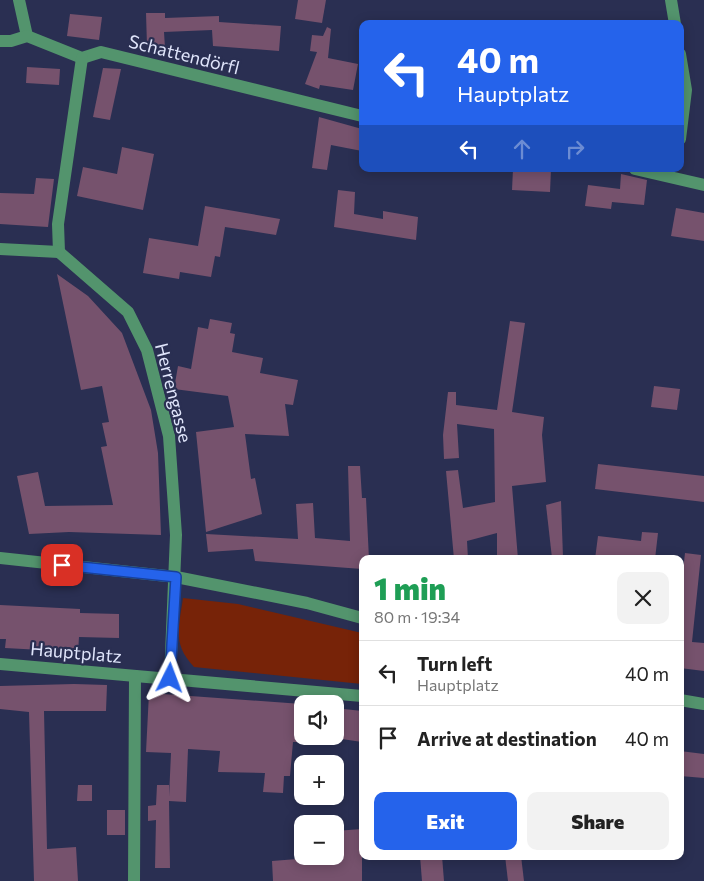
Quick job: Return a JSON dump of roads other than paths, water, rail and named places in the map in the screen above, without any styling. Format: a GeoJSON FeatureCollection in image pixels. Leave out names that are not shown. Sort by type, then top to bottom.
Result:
{"type":"FeatureCollection","features":[{"type":"Feature","properties":{"kind":"street"},"geometry":{"type":"LineString","coordinates":[[19,0],[27,36]]}},
{"type":"Feature","properties":{"kind":"street"},"geometry":{"type":"LineString","coordinates":[[672,0],[674,20]]}},
{"type":"Feature","properties":{"kind":"street"},"geometry":{"type":"LineString","coordinates":[[0,41],[11,42],[27,36],[82,58],[58,224],[59,252],[0,249]]}},
{"type":"Feature","properties":{"kind":"street","name":"Schattendörfl"},"geometry":{"type":"LineString","coordinates":[[82,58],[101,52],[359,115]]}},
{"type":"Feature","properties":{"kind":"street"},"geometry":{"type":"LineString","coordinates":[[684,78],[686,90],[684,106]]}},
{"type":"Feature","properties":{"kind":"street"},"geometry":{"type":"LineString","coordinates":[[676,173],[704,185]]}},
{"type":"Feature","properties":{"kind":"street","name":"Herrengasse"},"geometry":{"type":"LineString","coordinates":[[59,252],[128,312],[147,350],[169,436],[176,535],[176,577]]}},
{"type":"Feature","properties":{"kind":"street"},"geometry":{"type":"LineString","coordinates":[[0,558],[176,577],[307,603],[359,617]]}},
{"type":"Feature","properties":{"kind":"street"},"geometry":{"type":"LineString","coordinates":[[170,678],[176,577]]}},
{"type":"Feature","properties":{"kind":"street","name":"Hauptplatz"},"geometry":{"type":"LineString","coordinates":[[0,664],[359,696]]}},
{"type":"Feature","properties":{"kind":"street"},"geometry":{"type":"LineString","coordinates":[[134,676],[134,881]]}},
{"type":"Feature","properties":{"kind":"street"},"geometry":{"type":"LineString","coordinates":[[684,701],[704,704]]}}]}
